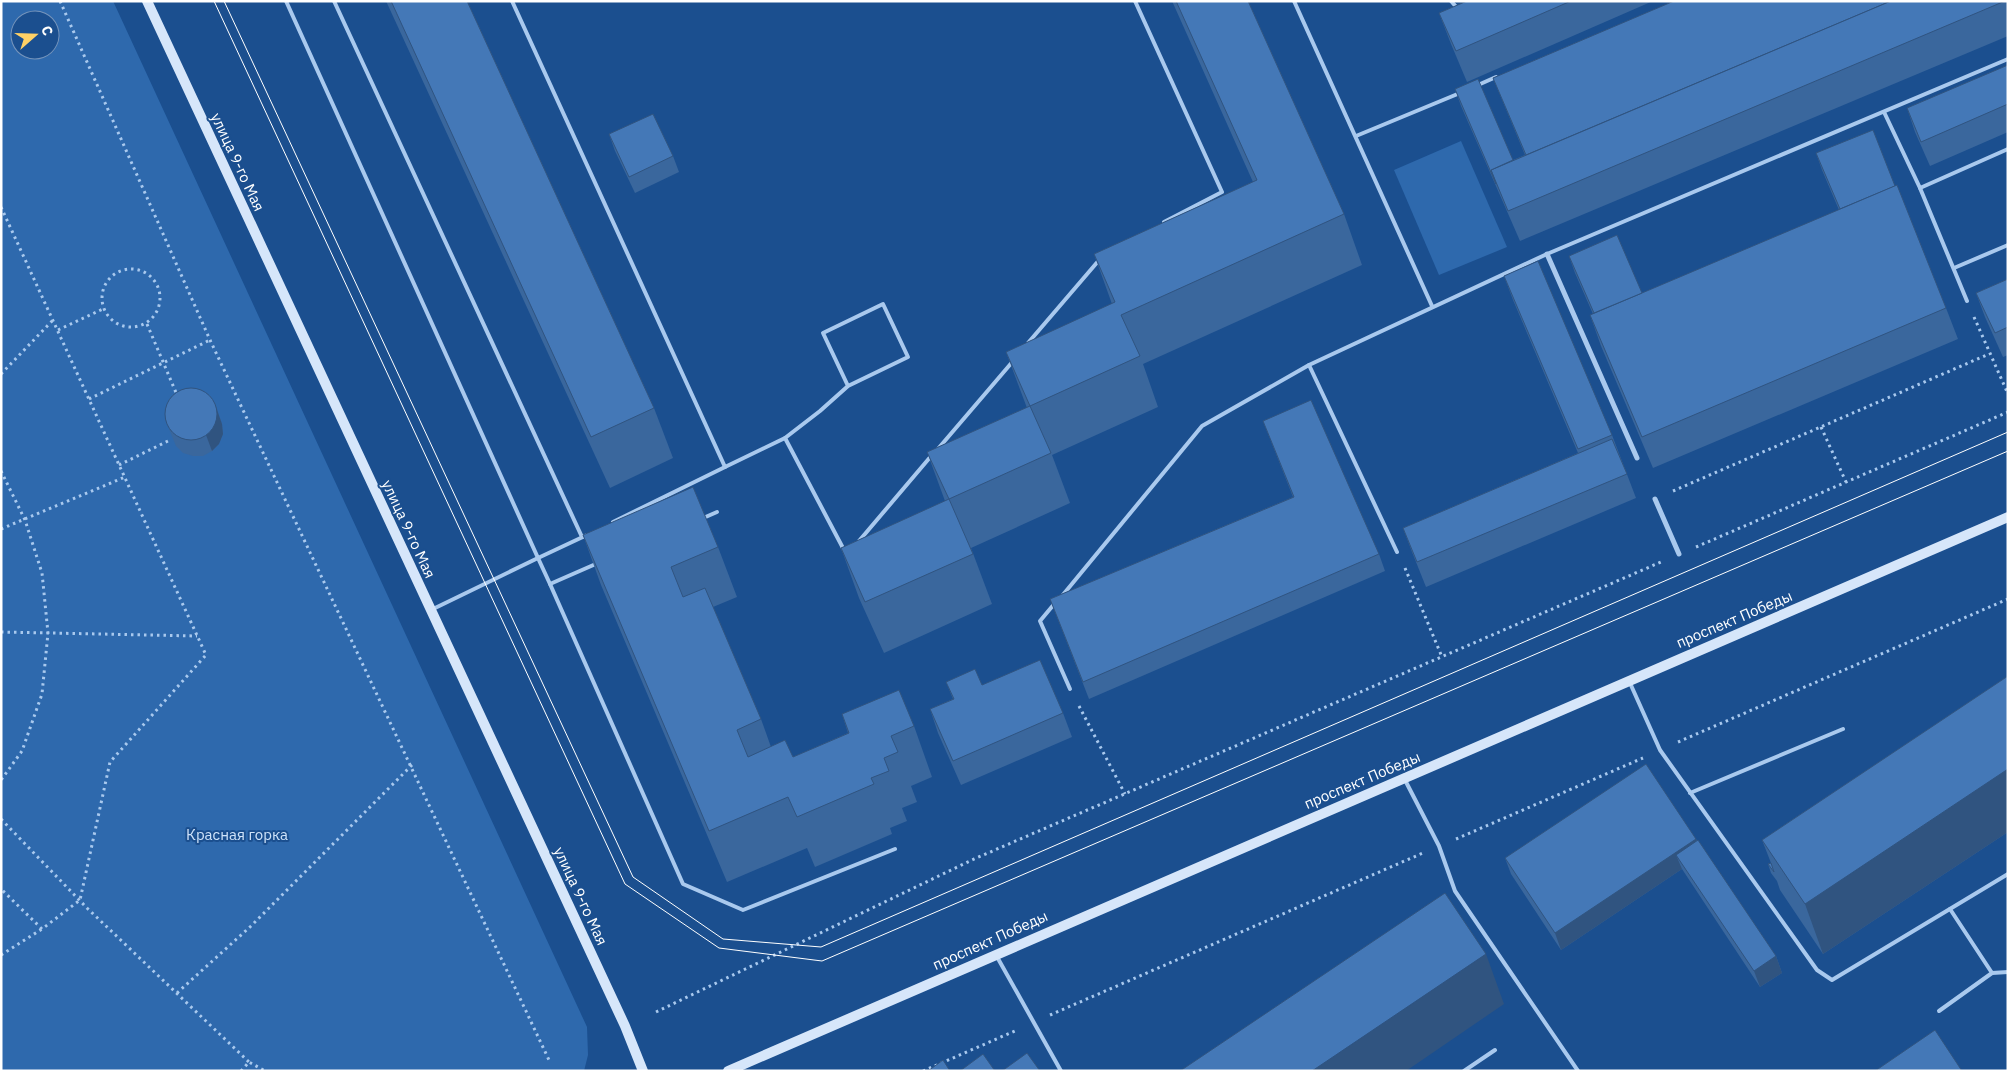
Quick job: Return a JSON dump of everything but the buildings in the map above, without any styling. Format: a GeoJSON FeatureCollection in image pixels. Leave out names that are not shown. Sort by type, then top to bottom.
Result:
{"type":"FeatureCollection","features":[{"type":"Feature","properties":{"kind":"street","name":"улица 9-го Мая"},"geometry":{"type":"LineString","coordinates":[[146,1],[621,1018],[643,1071]]}},
{"type":"Feature","properties":{"kind":"street"},"geometry":{"type":"LineString","coordinates":[[1547,254],[1637,458]]}},
{"type":"Feature","properties":{"kind":"street"},"geometry":{"type":"LineString","coordinates":[[1655,499],[1680,554]]}},
{"type":"Feature","properties":{"kind":"street","name":"проспект Победы"},"geometry":{"type":"LineString","coordinates":[[728,1071],[2008,517]]}},
{"type":"Feature","properties":{"kind":"lane"},"geometry":{"type":"LineString","coordinates":[[286,1],[550,584],[683,884],[743,910],[895,849]]}},
{"type":"Feature","properties":{"kind":"lane"},"geometry":{"type":"LineString","coordinates":[[334,1],[582,537]]}},
{"type":"Feature","properties":{"kind":"lane"},"geometry":{"type":"LineString","coordinates":[[512,1],[725,467]]}},
{"type":"Feature","properties":{"kind":"lane"},"geometry":{"type":"LineString","coordinates":[[1135,1],[1222,192],[1155,227]]}},
{"type":"Feature","properties":{"kind":"lane"},"geometry":{"type":"LineString","coordinates":[[1294,1],[1432,306]]}},
{"type":"Feature","properties":{"kind":"lane"},"geometry":{"type":"LineString","coordinates":[[1451,1],[1457,9],[1464,10]]}},
{"type":"Feature","properties":{"kind":"lane"},"geometry":{"type":"LineString","coordinates":[[1070,689],[1040,621],[1202,426],[1309,365],[1432,306],[1547,254],[2008,58]]}},
{"type":"Feature","properties":{"kind":"lane"},"geometry":{"type":"LineString","coordinates":[[1474,86],[1502,75]]}},
{"type":"Feature","properties":{"kind":"lane"},"geometry":{"type":"LineString","coordinates":[[1356,136],[1465,90]]}},
{"type":"Feature","properties":{"kind":"lane"},"geometry":{"type":"LineString","coordinates":[[1884,112],[1920,188],[1967,301]]}},
{"type":"Feature","properties":{"kind":"lane"},"geometry":{"type":"LineString","coordinates":[[1920,188],[2008,149]]}},
{"type":"Feature","properties":{"kind":"lane"},"geometry":{"type":"LineString","coordinates":[[1954,268],[2008,245]]}},
{"type":"Feature","properties":{"kind":"lane"},"geometry":{"type":"LineString","coordinates":[[1022,350],[1105,253]]}},
{"type":"Feature","properties":{"kind":"lane"},"geometry":{"type":"LineString","coordinates":[[608,524],[785,438],[848,386],[908,357],[883,304],[823,333],[848,386]]}},
{"type":"Feature","properties":{"kind":"lane"},"geometry":{"type":"LineString","coordinates":[[857,544],[1016,358]]}},
{"type":"Feature","properties":{"kind":"lane"},"geometry":{"type":"LineString","coordinates":[[1309,365],[1397,552]]}},
{"type":"Feature","properties":{"kind":"lane"},"geometry":{"type":"LineString","coordinates":[[785,438],[847,555],[851,551]]}},
{"type":"Feature","properties":{"kind":"lane"},"geometry":{"type":"LineString","coordinates":[[700,520],[717,512]]}},
{"type":"Feature","properties":{"kind":"lane"},"geometry":{"type":"LineString","coordinates":[[431,610],[591,533]]}},
{"type":"Feature","properties":{"kind":"lane"},"geometry":{"type":"LineString","coordinates":[[550,584],[603,561]]}},
{"type":"Feature","properties":{"kind":"lane"},"geometry":{"type":"LineString","coordinates":[[1629,681],[1660,750],[1817,970],[1832,980],[2008,874]]}},
{"type":"Feature","properties":{"kind":"lane"},"geometry":{"type":"LineString","coordinates":[[1690,793],[1843,729]]}},
{"type":"Feature","properties":{"kind":"lane"},"geometry":{"type":"LineString","coordinates":[[1404,778],[1439,846],[1455,891],[1578,1071]]}},
{"type":"Feature","properties":{"kind":"lane"},"geometry":{"type":"LineString","coordinates":[[1950,909],[1992,973]]}},
{"type":"Feature","properties":{"kind":"lane"},"geometry":{"type":"LineString","coordinates":[[996,955],[1061,1071]]}},
{"type":"Feature","properties":{"kind":"lane"},"geometry":{"type":"LineString","coordinates":[[1940,1011],[1992,973],[2008,972]]}},
{"type":"Feature","properties":{"kind":"lane"},"geometry":{"type":"LineString","coordinates":[[1464,1071],[1496,1050]]}},
{"type":"Feature","properties":{"kind":"path"},"geometry":{"type":"LineString","coordinates":[[60,1],[210,340],[412,765],[549,1060]]}},
{"type":"Feature","properties":{"kind":"path"},"geometry":{"type":"LineString","coordinates":[[1,207],[206,655],[110,762],[80,900],[42,929],[1,955]]}},
{"type":"Feature","properties":{"kind":"path"},"geometry":{"type":"LineString","coordinates":[[124,269],[140,270],[155,280],[161,295],[158,312],[147,324],[130,329],[114,323],[103,309],[101,293],[110,278],[124,269]]}},
{"type":"Feature","properties":{"kind":"path"},"geometry":{"type":"LineString","coordinates":[[1967,301],[2008,394]]}},
{"type":"Feature","properties":{"kind":"path"},"geometry":{"type":"LineString","coordinates":[[58,330],[103,309]]}},
{"type":"Feature","properties":{"kind":"path"},"geometry":{"type":"LineString","coordinates":[[1,374],[53,320]]}},
{"type":"Feature","properties":{"kind":"path"},"geometry":{"type":"LineString","coordinates":[[147,324],[180,402]]}},
{"type":"Feature","properties":{"kind":"path"},"geometry":{"type":"LineString","coordinates":[[89,399],[210,340]]}},
{"type":"Feature","properties":{"kind":"path"},"geometry":{"type":"LineString","coordinates":[[1655,499],[1989,354]]}},
{"type":"Feature","properties":{"kind":"path"},"geometry":{"type":"LineString","coordinates":[[656,1012],[722,982],[974,859],[2008,412]]}},
{"type":"Feature","properties":{"kind":"path"},"geometry":{"type":"LineString","coordinates":[[1821,427],[1846,482]]}},
{"type":"Feature","properties":{"kind":"path"},"geometry":{"type":"LineString","coordinates":[[119,465],[168,441]]}},
{"type":"Feature","properties":{"kind":"path"},"geometry":{"type":"LineString","coordinates":[[1,471],[25,520],[42,573],[48,633],[42,694],[22,750],[1,780]]}},
{"type":"Feature","properties":{"kind":"path"},"geometry":{"type":"LineString","coordinates":[[1,530],[125,477]]}},
{"type":"Feature","properties":{"kind":"path"},"geometry":{"type":"LineString","coordinates":[[1397,552],[1442,657]]}},
{"type":"Feature","properties":{"kind":"path"},"geometry":{"type":"LineString","coordinates":[[923,1071],[2008,599]]}},
{"type":"Feature","properties":{"kind":"path"},"geometry":{"type":"LineString","coordinates":[[1,632],[197,636]]}},
{"type":"Feature","properties":{"kind":"path"},"geometry":{"type":"LineString","coordinates":[[1070,689],[1124,794]]}},
{"type":"Feature","properties":{"kind":"path"},"geometry":{"type":"LineString","coordinates":[[177,993],[251,926],[412,765]]}},
{"type":"Feature","properties":{"kind":"path"},"geometry":{"type":"LineString","coordinates":[[1,819],[80,900],[249,1062],[265,1071]]}},
{"type":"Feature","properties":{"kind":"path"},"geometry":{"type":"LineString","coordinates":[[1,888],[42,929]]}},
{"type":"Feature","properties":{"kind":"path"},"geometry":{"type":"LineString","coordinates":[[242,1071],[249,1062]]}},
{"type":"Feature","properties":{"kind":"green space","name":"Красная горка"},"geometry":{"type":"Polygon","coordinates":[[[1,1],[113,1],[587,1027],[588,1055],[584,1071],[1,1071],[1,1]]]}},
{"type":"Feature","properties":{"kind":"green space"},"geometry":{"type":"Polygon","coordinates":[[[1461,141],[1507,247],[1439,275],[1394,170],[1461,141]]]}},
{"type":"Feature","properties":{"kind":"tram line"},"geometry":{"type":"LineString","coordinates":[[214,1],[625,884],[719,948],[822,961],[2008,451]]}},
{"type":"Feature","properties":{"kind":"tram line"},"geometry":{"type":"LineString","coordinates":[[224,1],[633,877],[723,939],[821,947],[2008,432]]}}]}
